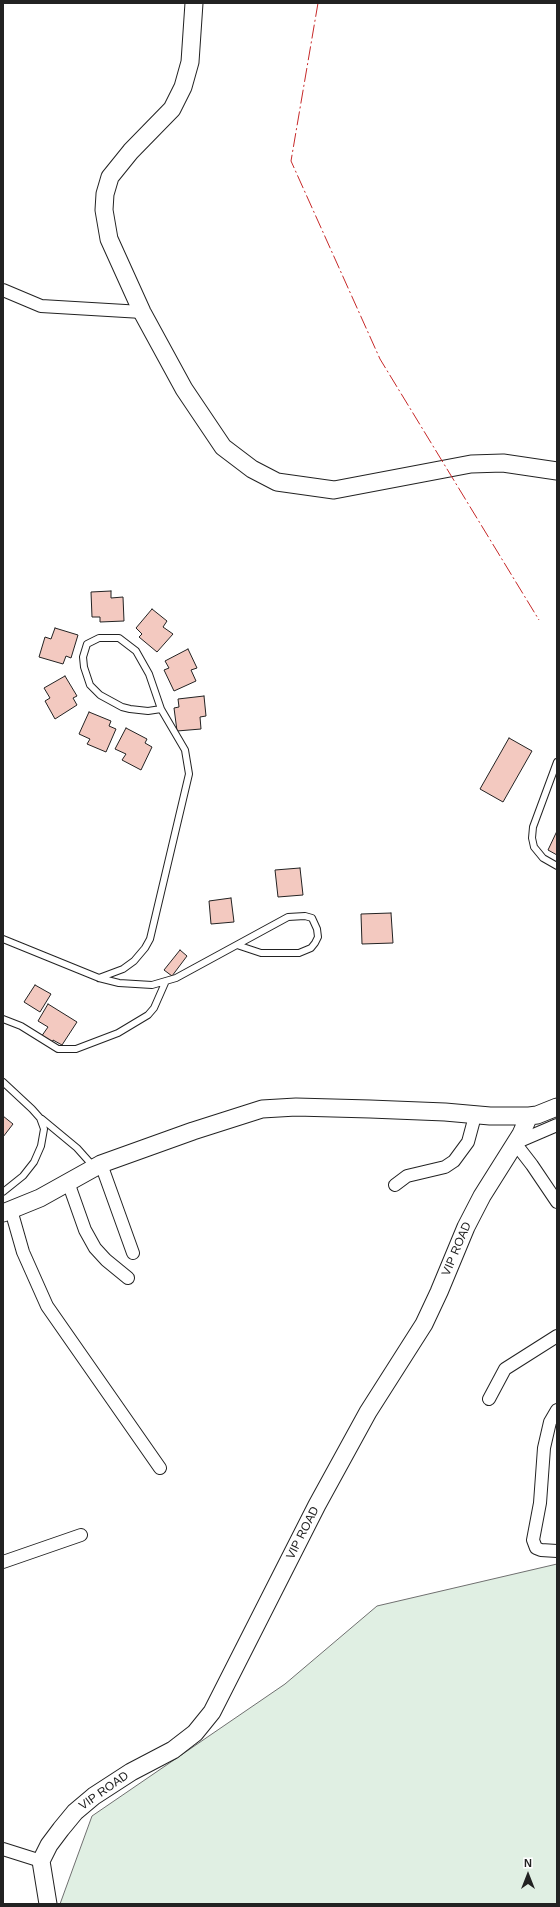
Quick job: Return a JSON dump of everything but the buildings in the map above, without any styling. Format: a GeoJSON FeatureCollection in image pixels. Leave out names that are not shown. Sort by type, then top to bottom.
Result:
{"type":"FeatureCollection","features":[{"type":"Feature","properties":{"kind":"street"},"geometry":{"type":"LineString","coordinates":[[194,3],[190,62],[183,87],[172,109],[131,151],[110,177],[105,194],[104,210],[109,239],[142,312],[184,389],[223,447],[252,469],[277,482],[334,490],[471,464],[503,463],[557,471]]}},
{"type":"Feature","properties":{"kind":"street"},"geometry":{"type":"LineString","coordinates":[[3,290],[41,306],[142,312]]}},
{"type":"Feature","properties":{"kind":"street"},"geometry":{"type":"LineString","coordinates":[[160,1468],[47,1306],[7,1212],[40,1198],[98,1166],[193,1131],[262,1109],[296,1107],[445,1112],[476,1116],[529,1116],[537,1115],[557,1107]]}},
{"type":"Feature","properties":{"kind":"street"},"geometry":{"type":"LineString","coordinates":[[395,1185],[407,1176],[441,1169],[454,1161],[468,1142],[476,1116]]}},
{"type":"Feature","properties":{"kind":"street","name":"VIP ROAD"},"geometry":{"type":"LineString","coordinates":[[41,1861],[49,1845],[75,1812],[94,1796],[112,1784],[173,1750],[195,1733],[212,1712],[317,1505],[368,1412],[424,1324],[466,1227],[524,1128],[529,1116]]}},
{"type":"Feature","properties":{"kind":"street"},"geometry":{"type":"LineString","coordinates":[[557,1126],[515,1143],[557,1202]]}},
{"type":"Feature","properties":{"kind":"street"},"geometry":{"type":"LineString","coordinates":[[98,1166],[133,1254]]}},
{"type":"Feature","properties":{"kind":"street"},"geometry":{"type":"LineString","coordinates":[[68,1182],[85,1230],[95,1248],[106,1260],[128,1278]]}},
{"type":"Feature","properties":{"kind":"street"},"geometry":{"type":"LineString","coordinates":[[489,1399],[505,1369],[557,1336]]}},
{"type":"Feature","properties":{"kind":"street"},"geometry":{"type":"LineString","coordinates":[[557,1410],[550,1422],[544,1448],[540,1503],[533,1540],[536,1548],[541,1550],[557,1551]]}},
{"type":"Feature","properties":{"kind":"street"},"geometry":{"type":"LineString","coordinates":[[3,1562],[80,1535]]}},
{"type":"Feature","properties":{"kind":"street"},"geometry":{"type":"LineString","coordinates":[[3,1849],[41,1861],[48,1904]]}},
{"type":"Feature","properties":{"kind":"lane"},"geometry":{"type":"LineString","coordinates":[[99,978],[123,969],[134,961],[145,948],[153,929],[189,774],[188,760],[185,750],[161,709],[149,674],[142,660],[127,643],[119,638],[104,637],[92,640],[87,644],[83,657],[84,667],[90,686],[100,695],[122,707],[130,709],[148,711],[161,709]]}},
{"type":"Feature","properties":{"kind":"lane"},"geometry":{"type":"LineString","coordinates":[[557,762],[532,827],[532,838],[534,847],[543,858],[557,866]]}},
{"type":"Feature","properties":{"kind":"lane"},"geometry":{"type":"LineString","coordinates":[[3,939],[99,978],[138,985],[152,985],[165,982],[237,945],[277,922],[297,916],[312,918],[317,929],[318,937],[315,943],[311,948],[299,953],[261,953],[237,945]]}},
{"type":"Feature","properties":{"kind":"lane"},"geometry":{"type":"LineString","coordinates":[[3,1019],[34,1033],[58,1049],[76,1050],[118,1033],[148,1015],[154,1008],[165,982]]}},
{"type":"Feature","properties":{"kind":"lane"},"geometry":{"type":"LineString","coordinates":[[3,1082],[40,1118],[98,1166]]}},
{"type":"Feature","properties":{"kind":"lane"},"geometry":{"type":"LineString","coordinates":[[3,1192],[23,1176],[39,1154],[44,1129],[40,1118]]}},
{"type":"Feature","properties":{"kind":"green space"},"geometry":{"type":"Polygon","coordinates":[[[557,1564],[557,1904],[60,1904],[92,1816],[285,1684],[377,1606],[557,1564]]]}},
{"type":"Feature","properties":{"kind":"power"},"geometry":{"type":"LineString","coordinates":[[318,3],[291,161],[380,359],[539,620]]}}]}
